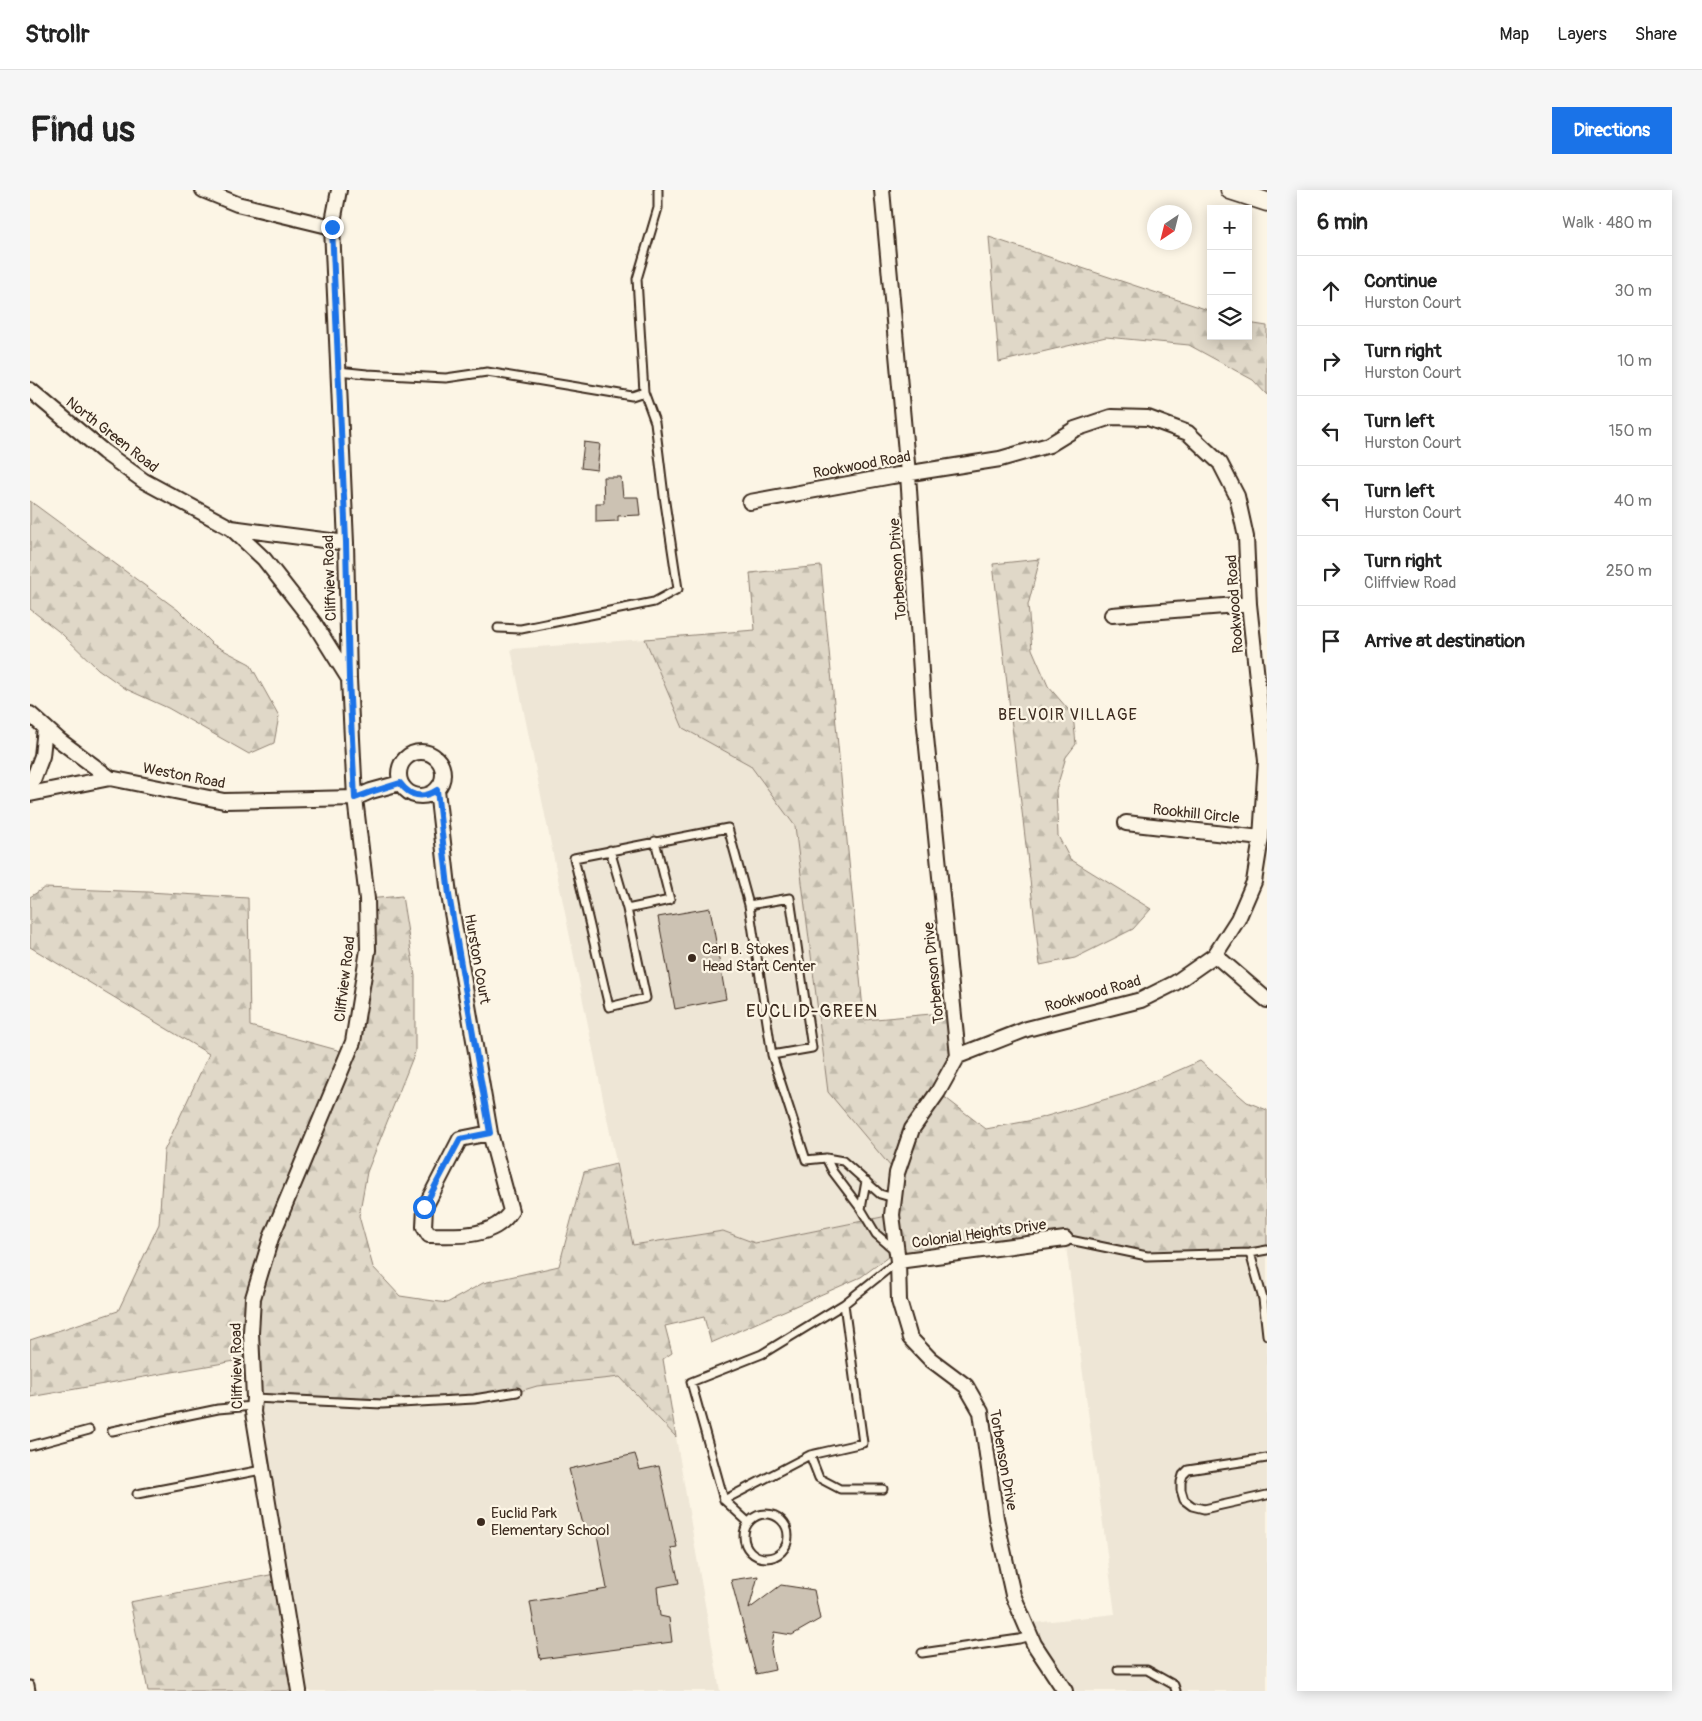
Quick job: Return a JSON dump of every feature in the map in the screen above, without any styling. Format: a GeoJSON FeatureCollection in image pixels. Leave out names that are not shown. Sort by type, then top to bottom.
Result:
{"type":"FeatureCollection","features":[{"type":"Feature","properties":{"kind":"street"},"geometry":{"type":"LineString","coordinates":[[203,190],[237,204],[332,227]]}},
{"type":"Feature","properties":{"kind":"street","name":"Cliffview Road"},"geometry":{"type":"LineString","coordinates":[[299,1691],[253,1412],[252,1333],[254,1298],[270,1238],[353,1042],[368,950],[367,899],[355,798],[349,679],[346,542],[332,227],[339,190]]}},
{"type":"Feature","properties":{"kind":"street","name":"Torbenson Drive"},"geometry":{"type":"LineString","coordinates":[[882,190],[908,474],[924,717],[958,1056],[938,1092],[912,1129],[896,1173],[892,1215],[897,1256],[899,1301],[910,1338],[930,1359],[966,1386],[980,1412],[996,1518],[1013,1595],[1034,1644],[1065,1691]]}},
{"type":"Feature","properties":{"kind":"street"},"geometry":{"type":"LineString","coordinates":[[1230,190],[1267,202]]}},
{"type":"Feature","properties":{"kind":"street","name":"North Green Road"},"geometry":{"type":"LineString","coordinates":[[30,390],[104,452],[144,482],[231,528],[264,558],[309,616],[349,679]]}},
{"type":"Feature","properties":{"kind":"street","name":"Rookwood Road"},"geometry":{"type":"LineString","coordinates":[[750,502],[1000,459],[1049,445],[1075,429],[1111,417],[1148,418],[1188,434],[1220,463],[1237,496],[1246,537],[1249,604],[1266,760],[1262,838],[1254,882],[1238,919],[1215,955],[1176,983],[1141,1000],[1027,1029],[958,1056]]}},
{"type":"Feature","properties":{"kind":"street","name":"North Green Road"},"geometry":{"type":"LineString","coordinates":[[231,528],[346,542]]}},
{"type":"Feature","properties":{"kind":"street"},"geometry":{"type":"LineString","coordinates":[[1112,615],[1249,604]]}},
{"type":"Feature","properties":{"kind":"street","name":"Weston Road"},"geometry":{"type":"LineString","coordinates":[[30,714],[59,740],[110,778],[224,801],[355,798]]}},
{"type":"Feature","properties":{"kind":"street"},"geometry":{"type":"LineString","coordinates":[[30,788],[38,772],[42,756],[45,728]]}},
{"type":"Feature","properties":{"kind":"street","name":"Hurston Court"},"geometry":{"type":"LineString","coordinates":[[400,783],[399,768],[402,762],[413,752],[428,752],[440,762],[443,769],[441,783],[437,790],[449,895],[490,1133],[511,1211],[506,1219],[486,1230],[470,1235],[429,1235],[424,1227],[424,1207],[460,1139],[490,1133]]}},
{"type":"Feature","properties":{"kind":"street"},"geometry":{"type":"LineString","coordinates":[[30,794],[110,778]]}},
{"type":"Feature","properties":{"kind":"street"},"geometry":{"type":"LineString","coordinates":[[355,798],[400,783],[404,789],[417,796],[424,796],[437,790]]}},
{"type":"Feature","properties":{"kind":"street","name":"Rookhill Circle"},"geometry":{"type":"LineString","coordinates":[[1126,823],[1262,838]]}},
{"type":"Feature","properties":{"kind":"street"},"geometry":{"type":"LineString","coordinates":[[1215,955],[1267,1000]]}},
{"type":"Feature","properties":{"kind":"street","name":"Colonial Heights Drive"},"geometry":{"type":"LineString","coordinates":[[897,1256],[1065,1239]]}},
{"type":"Feature","properties":{"kind":"lane"},"geometry":{"type":"LineString","coordinates":[[498,628],[521,629],[654,602],[678,589],[664,496],[656,422],[644,392],[637,278],[658,208],[658,190]]}},
{"type":"Feature","properties":{"kind":"lane"},"geometry":{"type":"LineString","coordinates":[[338,371],[446,378],[487,372],[632,396],[644,392]]}},
{"type":"Feature","properties":{"kind":"lane"},"geometry":{"type":"LineString","coordinates":[[610,850],[627,909],[646,998],[609,1007],[574,858],[610,850],[728,828],[749,905],[772,1056],[806,1160],[826,1158],[842,1161],[880,1194],[894,1198]]}},
{"type":"Feature","properties":{"kind":"lane"},"geometry":{"type":"LineString","coordinates":[[627,909],[670,900],[655,842]]}},
{"type":"Feature","properties":{"kind":"lane"},"geometry":{"type":"LineString","coordinates":[[749,905],[790,898],[812,1048],[772,1056]]}},
{"type":"Feature","properties":{"kind":"lane"},"geometry":{"type":"LineString","coordinates":[[748,1522],[724,1500],[691,1382],[762,1354],[844,1304],[897,1256],[876,1234],[861,1209],[833,1172],[826,1158]]}},
{"type":"Feature","properties":{"kind":"lane"},"geometry":{"type":"LineString","coordinates":[[861,1209],[866,1181]]}},
{"type":"Feature","properties":{"kind":"lane"},"geometry":{"type":"LineString","coordinates":[[1065,1239],[1147,1256],[1250,1253],[1267,1250]]}},
{"type":"Feature","properties":{"kind":"lane"},"geometry":{"type":"LineString","coordinates":[[1250,1253],[1263,1300],[1267,1335]]}},
{"type":"Feature","properties":{"kind":"lane"},"geometry":{"type":"LineString","coordinates":[[724,1500],[810,1455],[863,1443],[844,1304]]}},
{"type":"Feature","properties":{"kind":"lane"},"geometry":{"type":"LineString","coordinates":[[112,1431],[254,1402],[382,1404],[464,1399],[517,1392]]}},
{"type":"Feature","properties":{"kind":"lane"},"geometry":{"type":"LineString","coordinates":[[30,1446],[89,1430]]}},
{"type":"Feature","properties":{"kind":"lane"},"geometry":{"type":"LineString","coordinates":[[810,1455],[819,1478],[840,1489],[883,1488]]}},
{"type":"Feature","properties":{"kind":"lane"},"geometry":{"type":"LineString","coordinates":[[1267,1458],[1188,1470],[1183,1475],[1181,1482],[1184,1500],[1192,1506],[1204,1509],[1267,1495]]}},
{"type":"Feature","properties":{"kind":"lane"},"geometry":{"type":"LineString","coordinates":[[137,1494],[262,1470]]}},
{"type":"Feature","properties":{"kind":"lane"},"geometry":{"type":"LineString","coordinates":[[760,1514],[775,1515],[786,1525],[788,1540],[786,1547],[775,1557],[760,1558],[753,1555],[743,1536],[744,1528],[748,1522],[760,1514]]}},
{"type":"Feature","properties":{"kind":"lane"},"geometry":{"type":"LineString","coordinates":[[922,1652],[1030,1636]]}},
{"type":"Feature","properties":{"kind":"lane"},"geometry":{"type":"LineString","coordinates":[[1118,1670],[1147,1670],[1174,1685],[1176,1691]]}},
{"type":"Feature","properties":{"kind":"lane"},"geometry":{"type":"LineString","coordinates":[[30,1685],[31,1691]]}},
{"type":"Feature","properties":{"kind":"shaded area"},"geometry":{"type":"Polygon","coordinates":[[[645,639],[683,728],[750,765],[795,826],[828,1091],[897,1173],[892,1215],[755,1243],[723,1231],[633,1245],[511,649],[645,639]]]}},
{"type":"Feature","properties":{"kind":"shaded area"},"geometry":{"type":"Polygon","coordinates":[[[1065,1239],[1267,1250],[1267,1691],[1065,1691],[1025,1624],[1115,1614],[1065,1239]]]}},
{"type":"Feature","properties":{"kind":"shaded area","name":"Euclid Park Elementary School"},"geometry":{"type":"Polygon","coordinates":[[[655,1316],[720,1691],[299,1691],[254,1398],[655,1316]]]}},
{"type":"Feature","properties":{"kind":"green space"},"geometry":{"type":"Polygon","coordinates":[[[989,237],[1207,310],[1207,340],[1252,340],[1252,324],[1267,326],[1267,395],[1253,380],[1189,345],[1106,337],[999,362],[989,237]]]}},
{"type":"Feature","properties":{"kind":"green space"},"geometry":{"type":"Polygon","coordinates":[[[30,501],[178,610],[212,644],[250,664],[279,716],[274,743],[249,754],[168,708],[126,689],[98,669],[62,634],[30,609],[30,501]]]}},
{"type":"Feature","properties":{"kind":"green space"},"geometry":{"type":"Polygon","coordinates":[[[1040,559],[1028,605],[1032,649],[1048,686],[1073,715],[1076,744],[1066,757],[1056,790],[1058,836],[1070,859],[1151,909],[1133,929],[1075,958],[1040,965],[993,564],[1040,559]]]}},
{"type":"Feature","properties":{"kind":"green space"},"geometry":{"type":"Polygon","coordinates":[[[821,566],[864,1020],[954,1012],[958,1056],[938,1092],[986,1129],[1033,1120],[1124,1094],[1200,1061],[1247,1102],[1267,1110],[1267,1250],[1147,1256],[1065,1239],[898,1261],[896,1251],[861,1277],[711,1343],[704,1317],[665,1326],[672,1353],[663,1359],[676,1437],[620,1377],[537,1386],[517,1392],[382,1404],[254,1398],[252,1358],[30,1397],[30,1340],[118,1311],[159,1224],[164,1151],[209,1054],[30,947],[30,897],[44,888],[248,898],[250,1026],[348,1053],[353,1042],[367,899],[402,896],[415,976],[415,1052],[367,1172],[359,1216],[373,1267],[400,1296],[447,1303],[483,1283],[559,1266],[584,1172],[616,1164],[633,1245],[723,1231],[755,1243],[892,1215],[896,1173],[828,1092],[795,826],[750,765],[683,728],[645,639],[755,630],[750,573],[821,566]]]}},
{"type":"Feature","properties":{"kind":"green space"},"geometry":{"type":"Polygon","coordinates":[[[280,1573],[299,1691],[148,1691],[130,1602],[280,1573]]]}},
{"type":"Feature","properties":{"kind":"building"},"geometry":{"type":"Polygon","coordinates":[[[584,442],[600,444],[597,470],[581,468],[584,442]]]}},
{"type":"Feature","properties":{"kind":"building"},"geometry":{"type":"Polygon","coordinates":[[[603,477],[621,477],[623,497],[638,497],[640,515],[618,516],[618,521],[596,522],[596,503],[604,503],[603,477]]]}},
{"type":"Feature","properties":{"kind":"building","name":"Carl B. Stokes Head Start Center"},"geometry":{"type":"Polygon","coordinates":[[[710,908],[726,999],[675,1009],[658,917],[710,908]]]}},
{"type":"Feature","properties":{"kind":"building"},"geometry":{"type":"Polygon","coordinates":[[[635,1454],[640,1470],[659,1466],[677,1547],[671,1548],[679,1583],[657,1587],[660,1616],[669,1618],[672,1642],[540,1659],[530,1602],[607,1589],[597,1534],[586,1536],[569,1469],[635,1454]]]}},
{"type":"Feature","properties":{"kind":"building"},"geometry":{"type":"Polygon","coordinates":[[[758,1576],[749,1609],[781,1585],[814,1590],[820,1619],[792,1635],[774,1632],[771,1649],[775,1670],[756,1674],[731,1580],[758,1576]]]}},
{"type":"Feature","properties":{"kind":"place","name":"Carl B. Stokes Head Start Center"},"geometry":{"type":"Point","coordinates":[692,958]}},
{"type":"Feature","properties":{"kind":"place","name":"Euclid Park Elementary School"},"geometry":{"type":"Point","coordinates":[481,1522]}},
{"type":"Feature","properties":{"kind":"district","name":"BELVOIR VILLAGE"},"geometry":{"type":"Point","coordinates":[1068,715]}},
{"type":"Feature","properties":{"kind":"district","name":"EUCLID-GREEN"},"geometry":{"type":"Point","coordinates":[812,1011]}},
{"type":"Feature","properties":{"kind":"route"},"geometry":{"type":"LineString","coordinates":[[332,227],[355,798],[400,783],[404,789],[417,796],[431,794],[437,790],[449,895],[490,1133],[460,1139],[424,1207]]}}]}
